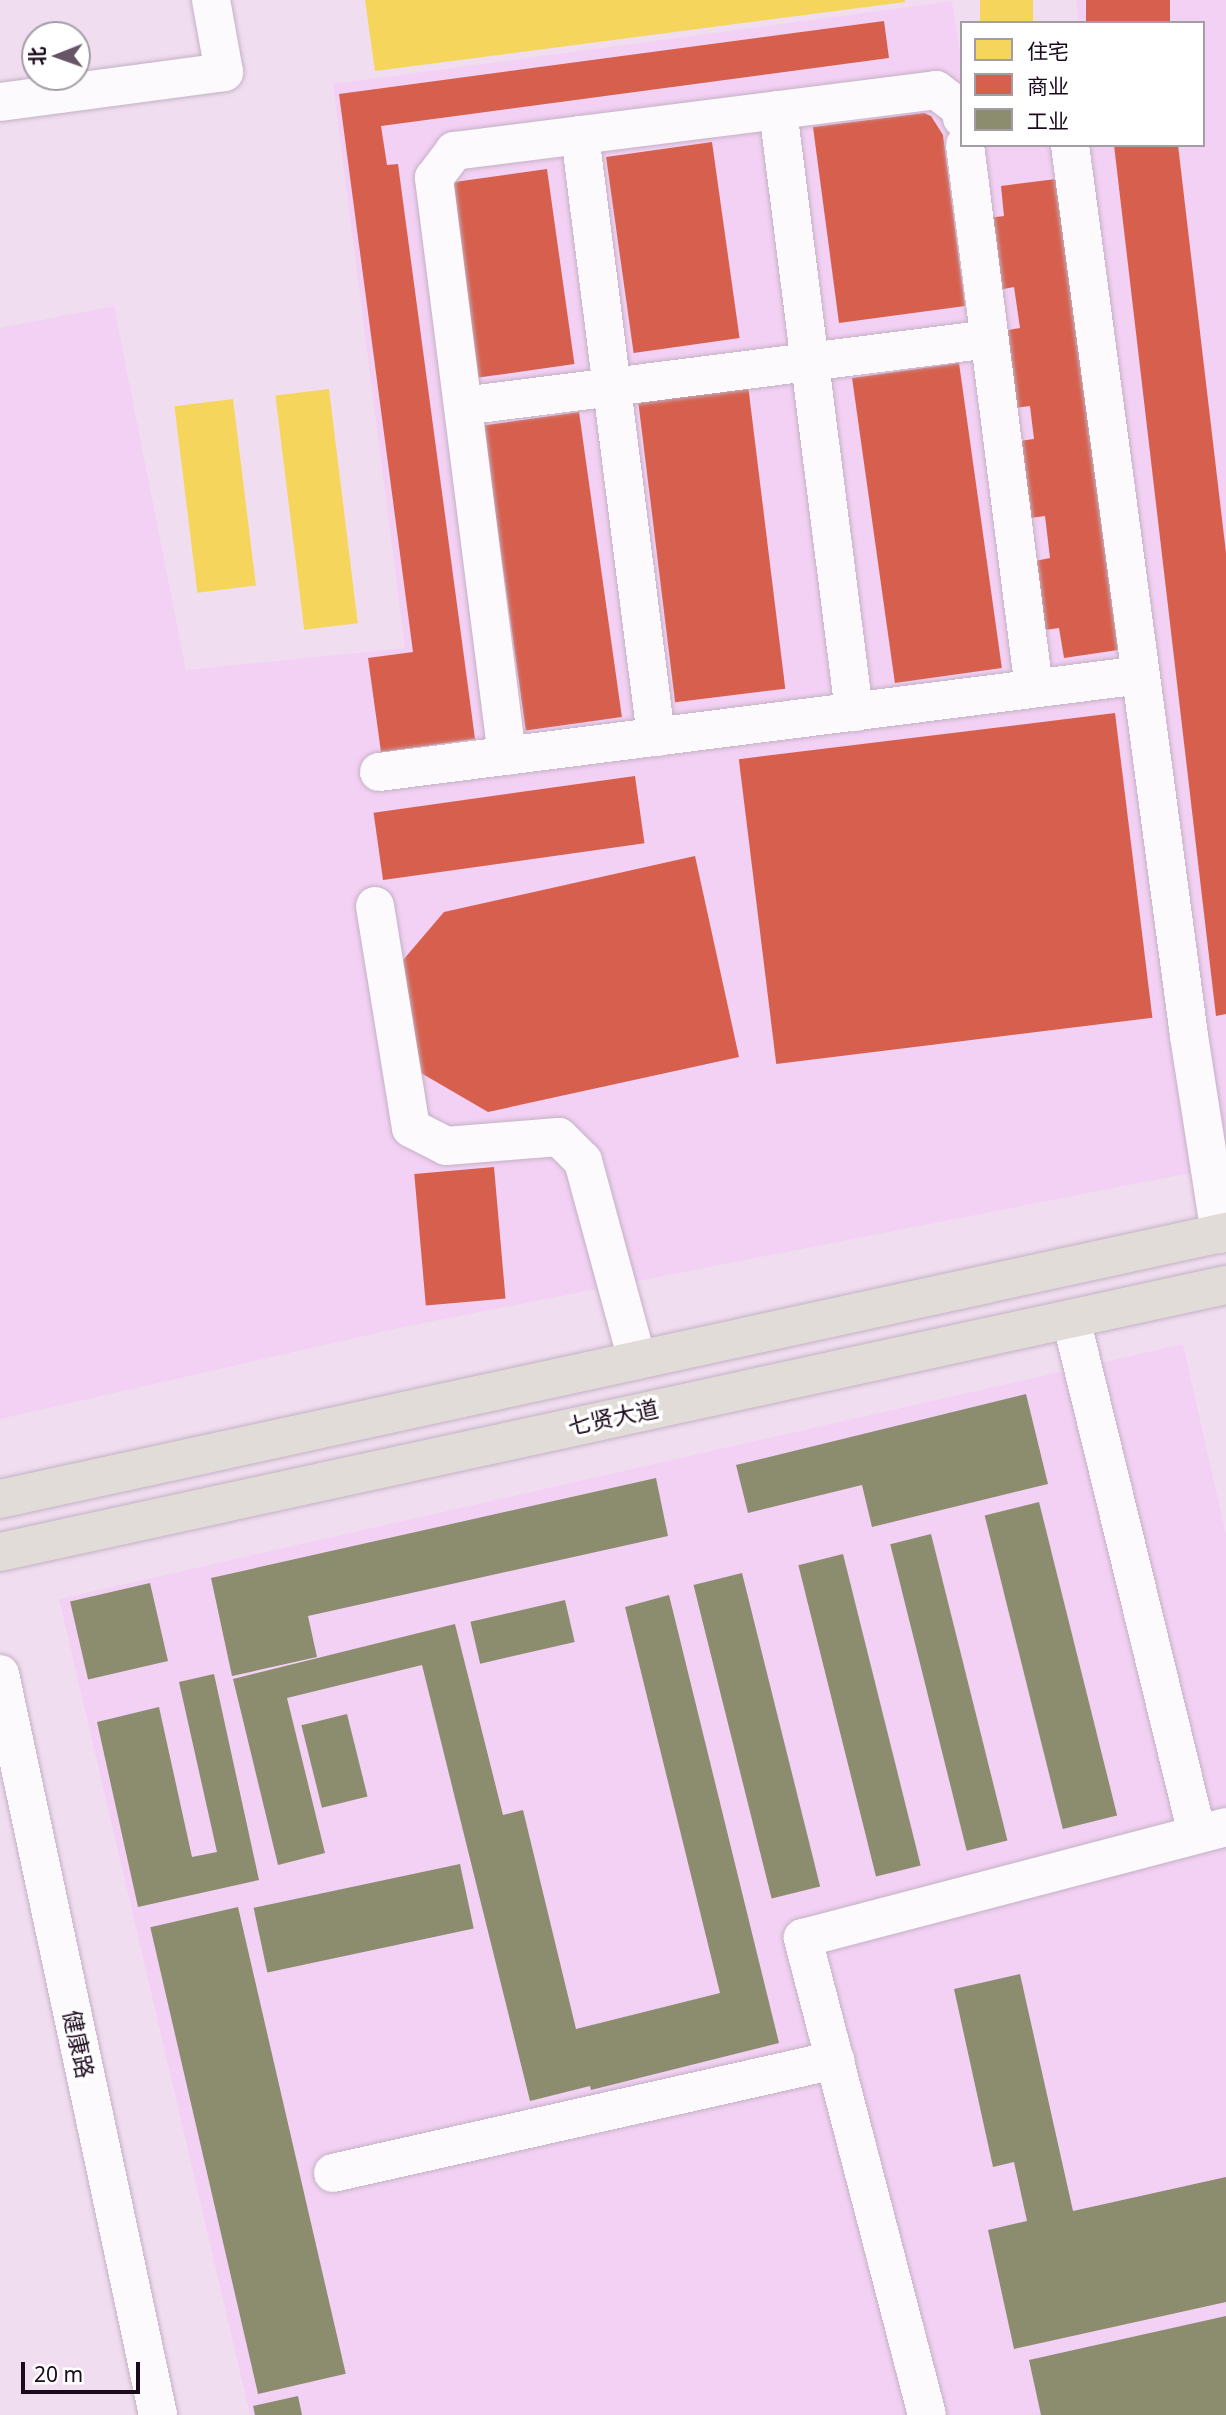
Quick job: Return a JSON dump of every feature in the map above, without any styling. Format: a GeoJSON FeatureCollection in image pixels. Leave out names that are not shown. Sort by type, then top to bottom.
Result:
{"type":"FeatureCollection","features":[{"type":"Feature","properties":{"kind":"main road"},"geometry":{"type":"LineString","coordinates":[[0,1499],[1223,1233]]}},
{"type":"Feature","properties":{"kind":"main road","name":"七贤大道"},"geometry":{"type":"LineString","coordinates":[[0,1552],[1226,1285]]}},
{"type":"Feature","properties":{"kind":"street"},"geometry":{"type":"LineString","coordinates":[[0,102],[224,72],[211,0]]}},
{"type":"Feature","properties":{"kind":"street"},"geometry":{"type":"LineString","coordinates":[[507,756],[434,178],[454,151],[936,90],[960,108]]}},
{"type":"Feature","properties":{"kind":"street"},"geometry":{"type":"LineString","coordinates":[[778,110],[854,712]]}},
{"type":"Feature","properties":{"kind":"street"},"geometry":{"type":"LineString","coordinates":[[580,135],[656,737]]}},
{"type":"Feature","properties":{"kind":"street"},"geometry":{"type":"LineString","coordinates":[[965,147],[1034,689]]}},
{"type":"Feature","properties":{"kind":"street"},"geometry":{"type":"LineString","coordinates":[[1070,147],[1189,1036],[1223,1233]]}},
{"type":"Feature","properties":{"kind":"street"},"geometry":{"type":"LineString","coordinates":[[463,406],[990,339]]}},
{"type":"Feature","properties":{"kind":"street"},"geometry":{"type":"LineString","coordinates":[[379,772],[1141,675]]}},
{"type":"Feature","properties":{"kind":"street"},"geometry":{"type":"LineString","coordinates":[[375,906],[411,1128],[446,1146],[559,1137],[583,1161],[637,1360]]}},
{"type":"Feature","properties":{"kind":"street"},"geometry":{"type":"LineString","coordinates":[[927,2415],[803,1938],[1211,1830],[1071,1319]]}},
{"type":"Feature","properties":{"kind":"street","name":"健康路"},"geometry":{"type":"LineString","coordinates":[[0,1674],[158,2415]]}},
{"type":"Feature","properties":{"kind":"street"},"geometry":{"type":"LineString","coordinates":[[334,2173],[835,2060]]}},
{"type":"Feature","properties":{"kind":"shaded area"},"geometry":{"type":"Polygon","coordinates":[[[1076,0],[1226,0],[1226,1166],[408,1326],[0,1419],[0,328],[114,306],[186,670],[405,648],[333,84],[952,1],[960,53],[960,147],[1205,147],[1205,21],[1079,21],[1076,0]]]}},
{"type":"Feature","properties":{"kind":"shaded area"},"geometry":{"type":"Polygon","coordinates":[[[1183,1344],[1226,1535],[1226,2415],[250,2415],[59,1599],[1183,1344]]]}},
{"type":"Feature","properties":{"kind":"building: 住宅"},"geometry":{"type":"Polygon","coordinates":[[[365,0],[905,0],[905,2],[375,71],[365,0]]]}},
{"type":"Feature","properties":{"kind":"building: 住宅"},"geometry":{"type":"Polygon","coordinates":[[[980,0],[1033,0],[1033,21],[980,21],[980,0]]]}},
{"type":"Feature","properties":{"kind":"building: 住宅"},"geometry":{"type":"Polygon","coordinates":[[[329,389],[358,623],[304,630],[275,396],[329,389]]]}},
{"type":"Feature","properties":{"kind":"building: 住宅"},"geometry":{"type":"Polygon","coordinates":[[[233,399],[256,586],[197,593],[174,406],[233,399]]]}},
{"type":"Feature","properties":{"kind":"building: 商业"},"geometry":{"type":"Polygon","coordinates":[[[1086,0],[1170,0],[1170,21],[1086,21],[1086,0]]]}},
{"type":"Feature","properties":{"kind":"building: 商业"},"geometry":{"type":"Polygon","coordinates":[[[884,21],[889,58],[381,126],[387,165],[398,164],[475,739],[381,752],[368,658],[413,652],[339,94],[884,21]]]}},
{"type":"Feature","properties":{"kind":"building: 商业"},"geometry":{"type":"Polygon","coordinates":[[[924,113],[931,116],[943,135],[965,306],[839,323],[813,127],[924,113]]]}},
{"type":"Feature","properties":{"kind":"building: 商业"},"geometry":{"type":"Polygon","coordinates":[[[712,142],[740,338],[634,353],[606,157],[712,142]]]}},
{"type":"Feature","properties":{"kind":"building: 商业"},"geometry":{"type":"Polygon","coordinates":[[[1114,147],[1178,147],[1226,553],[1226,1014],[1216,1016],[1114,147]]]}},
{"type":"Feature","properties":{"kind":"building: 商业"},"geometry":{"type":"Polygon","coordinates":[[[547,169],[574,364],[478,378],[451,182],[547,169]]]}},
{"type":"Feature","properties":{"kind":"building: 商业"},"geometry":{"type":"Polygon","coordinates":[[[1056,179],[1118,650],[1064,658],[1059,628],[1045,630],[1035,561],[1050,558],[1045,516],[1030,518],[1019,441],[1034,439],[1030,406],[1014,408],[1003,331],[1020,328],[1014,287],[998,290],[988,218],[1004,216],[1001,186],[1056,179]]]}},
{"type":"Feature","properties":{"kind":"building: 商业"},"geometry":{"type":"Polygon","coordinates":[[[959,363],[1002,668],[895,683],[852,378],[959,363]]]}},
{"type":"Feature","properties":{"kind":"building: 商业"},"geometry":{"type":"Polygon","coordinates":[[[748,385],[785,689],[675,702],[638,399],[748,385]]]}},
{"type":"Feature","properties":{"kind":"building: 商业"},"geometry":{"type":"Polygon","coordinates":[[[579,412],[622,717],[526,731],[483,425],[579,412]]]}},
{"type":"Feature","properties":{"kind":"building: 商业"},"geometry":{"type":"Polygon","coordinates":[[[1115,713],[1152,1018],[776,1064],[739,759],[1115,713]]]}},
{"type":"Feature","properties":{"kind":"building: 商业"},"geometry":{"type":"Polygon","coordinates":[[[635,776],[644,843],[383,880],[374,813],[635,776]]]}},
{"type":"Feature","properties":{"kind":"building: 商业"},"geometry":{"type":"Polygon","coordinates":[[[695,856],[739,1057],[488,1112],[421,1073],[398,966],[444,912],[695,856]]]}},
{"type":"Feature","properties":{"kind":"building: 商业"},"geometry":{"type":"Polygon","coordinates":[[[494,1167],[506,1298],[426,1305],[414,1174],[494,1167]]]}},
{"type":"Feature","properties":{"kind":"building: 工业"},"geometry":{"type":"Polygon","coordinates":[[[1026,1394],[1048,1484],[872,1527],[862,1485],[748,1513],[736,1465],[1026,1394]]]}},
{"type":"Feature","properties":{"kind":"building: 工业"},"geometry":{"type":"Polygon","coordinates":[[[656,1478],[668,1536],[308,1616],[317,1657],[232,1676],[211,1578],[656,1478]]]}},
{"type":"Feature","properties":{"kind":"building: 工业"},"geometry":{"type":"Polygon","coordinates":[[[1039,1502],[1117,1815],[1063,1829],[985,1516],[1039,1502]]]}},
{"type":"Feature","properties":{"kind":"building: 工业"},"geometry":{"type":"Polygon","coordinates":[[[931,1534],[1007,1841],[967,1851],[890,1544],[931,1534]]]}},
{"type":"Feature","properties":{"kind":"building: 工业"},"geometry":{"type":"Polygon","coordinates":[[[843,1554],[921,1865],[876,1877],[798,1565],[843,1554]]]}},
{"type":"Feature","properties":{"kind":"building: 工业"},"geometry":{"type":"Polygon","coordinates":[[[742,1573],[820,1886],[772,1899],[693,1585],[742,1573]]]}},
{"type":"Feature","properties":{"kind":"building: 工业"},"geometry":{"type":"Polygon","coordinates":[[[150,1583],[168,1661],[88,1679],[70,1601],[150,1583]]]}},
{"type":"Feature","properties":{"kind":"building: 工业"},"geometry":{"type":"Polygon","coordinates":[[[669,1595],[779,2043],[591,2090],[590,2086],[530,2101],[422,1665],[287,1698],[325,1853],[278,1865],[233,1679],[455,1624],[503,1815],[523,1810],[576,2029],[720,1993],[625,1607],[669,1595]]]}},
{"type":"Feature","properties":{"kind":"building: 工业"},"geometry":{"type":"Polygon","coordinates":[[[565,1600],[575,1642],[480,1664],[470,1622],[565,1600]]]}},
{"type":"Feature","properties":{"kind":"building: 工业"},"geometry":{"type":"Polygon","coordinates":[[[214,1674],[259,1880],[138,1907],[97,1722],[159,1707],[192,1857],[217,1852],[179,1682],[214,1674]]]}},
{"type":"Feature","properties":{"kind":"building: 工业"},"geometry":{"type":"Polygon","coordinates":[[[347,1714],[368,1796],[322,1808],[301,1725],[347,1714]]]}},
{"type":"Feature","properties":{"kind":"building: 工业"},"geometry":{"type":"Polygon","coordinates":[[[460,1864],[474,1929],[267,1972],[254,1908],[460,1864]]]}},
{"type":"Feature","properties":{"kind":"building: 工业"},"geometry":{"type":"Polygon","coordinates":[[[238,1907],[346,2374],[258,2394],[150,1927],[238,1907]]]}},
{"type":"Feature","properties":{"kind":"building: 工业"},"geometry":{"type":"Polygon","coordinates":[[[1020,1974],[1073,2211],[1226,2177],[1226,2302],[1014,2349],[988,2230],[1027,2221],[1014,2162],[993,2167],[954,1989],[1020,1974]]]}},
{"type":"Feature","properties":{"kind":"building: 工业"},"geometry":{"type":"Polygon","coordinates":[[[1226,2316],[1226,2415],[1041,2415],[1029,2360],[1226,2316]]]}},
{"type":"Feature","properties":{"kind":"building: 工业"},"geometry":{"type":"Polygon","coordinates":[[[298,2396],[302,2415],[255,2415],[253,2406],[298,2396]]]}}]}
